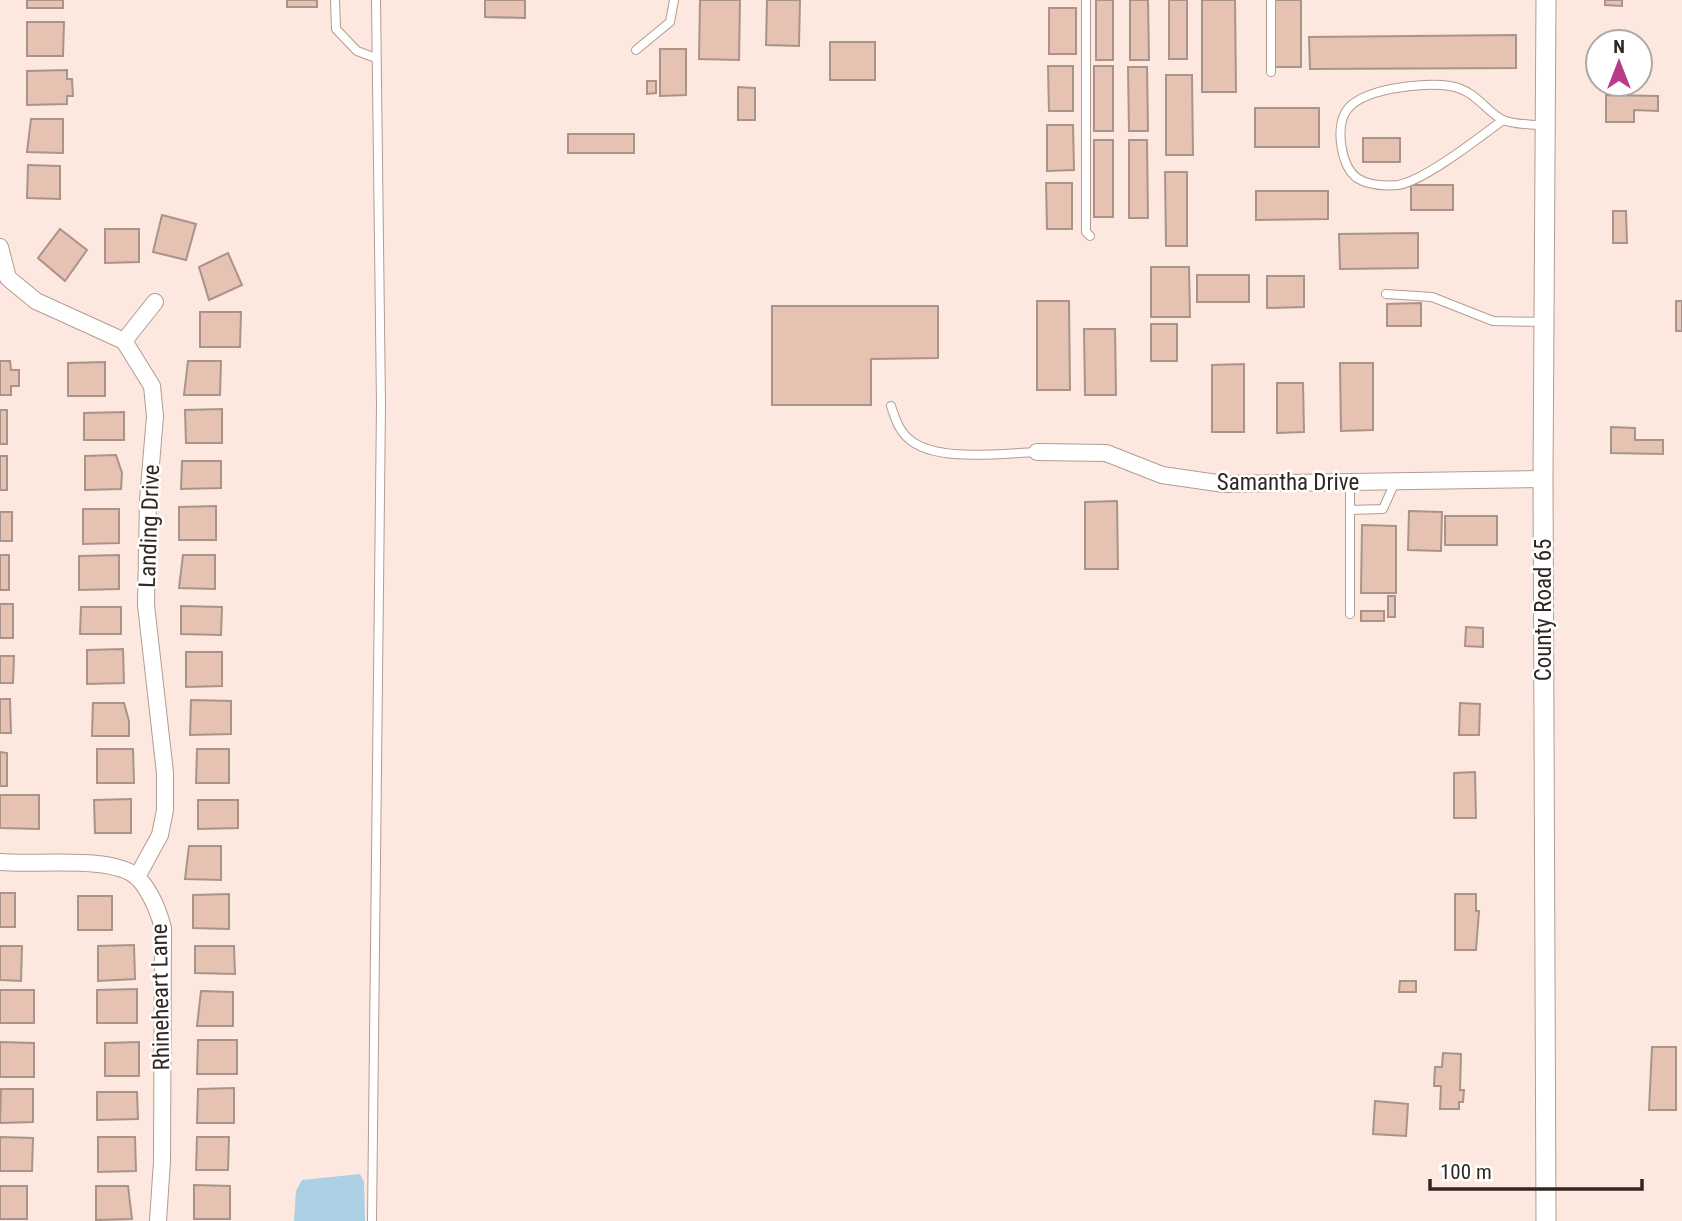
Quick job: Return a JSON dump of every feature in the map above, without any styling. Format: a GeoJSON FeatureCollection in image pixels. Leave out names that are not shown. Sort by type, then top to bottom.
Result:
{"type":"FeatureCollection","features":[{"type":"Feature","properties":{"kind":"street","name":"County Road 65"},"geometry":{"type":"LineString","coordinates":[[1546,0],[1543,479],[1546,1221]]}},
{"type":"Feature","properties":{"kind":"street"},"geometry":{"type":"LineString","coordinates":[[0,247],[4,280],[36,301],[124,341],[155,302]]}},
{"type":"Feature","properties":{"kind":"street","name":"Landing Drive"},"geometry":{"type":"LineString","coordinates":[[124,341],[152,386],[155,416],[148,500],[146,605],[165,773],[165,810],[160,835],[137,877]]}},
{"type":"Feature","properties":{"kind":"street","name":"Samantha Drive"},"geometry":{"type":"LineString","coordinates":[[1037,452],[1106,453],[1162,475],[1224,484],[1543,479]]}},
{"type":"Feature","properties":{"kind":"street"},"geometry":{"type":"LineString","coordinates":[[0,862],[24,865],[102,864],[137,877]]}},
{"type":"Feature","properties":{"kind":"street","name":"Rhineheart Lane"},"geometry":{"type":"LineString","coordinates":[[137,877],[155,901],[163,928],[162,1161],[158,1221]]}},
{"type":"Feature","properties":{"kind":"lane"},"geometry":{"type":"LineString","coordinates":[[335,0],[336,29],[357,51],[376,58]]}},
{"type":"Feature","properties":{"kind":"lane"},"geometry":{"type":"LineString","coordinates":[[372,1221],[381,405],[376,0]]}},
{"type":"Feature","properties":{"kind":"lane"},"geometry":{"type":"LineString","coordinates":[[636,50],[670,22],[674,0]]}},
{"type":"Feature","properties":{"kind":"lane"},"geometry":{"type":"LineString","coordinates":[[1086,0],[1086,232],[1090,236]]}},
{"type":"Feature","properties":{"kind":"lane"},"geometry":{"type":"LineString","coordinates":[[1271,0],[1271,72]]}},
{"type":"Feature","properties":{"kind":"lane"},"geometry":{"type":"LineString","coordinates":[[1503,120],[1454,157],[1401,184],[1375,185],[1355,177],[1344,156],[1339,132],[1346,111],[1367,96],[1397,87],[1451,86],[1481,99],[1503,120],[1545,126]]}},
{"type":"Feature","properties":{"kind":"lane"},"geometry":{"type":"LineString","coordinates":[[1386,294],[1432,298],[1493,321],[1544,322]]}},
{"type":"Feature","properties":{"kind":"lane"},"geometry":{"type":"LineString","coordinates":[[891,406],[899,427],[910,440],[928,448],[976,454],[1037,452]]}},
{"type":"Feature","properties":{"kind":"lane"},"geometry":{"type":"LineString","coordinates":[[1349,482],[1349,614]]}},
{"type":"Feature","properties":{"kind":"lane"},"geometry":{"type":"LineString","coordinates":[[1349,510],[1382,509],[1395,482]]}},
{"type":"Feature","properties":{"kind":"water"},"geometry":{"type":"Polygon","coordinates":[[[360,1174],[364,1182],[365,1221],[294,1221],[296,1191],[302,1180],[360,1174]]]}},
{"type":"Feature","properties":{"kind":"building"},"geometry":{"type":"Polygon","coordinates":[[[27,0],[63,0],[63,8],[27,8],[27,0]]]}},
{"type":"Feature","properties":{"kind":"building"},"geometry":{"type":"Polygon","coordinates":[[[287,0],[317,0],[317,7],[287,7],[287,0]]]}},
{"type":"Feature","properties":{"kind":"building"},"geometry":{"type":"Polygon","coordinates":[[[485,0],[525,0],[525,18],[485,17],[485,0]]]}},
{"type":"Feature","properties":{"kind":"building"},"geometry":{"type":"Polygon","coordinates":[[[700,0],[740,0],[739,60],[699,59],[700,0]]]}},
{"type":"Feature","properties":{"kind":"building"},"geometry":{"type":"Polygon","coordinates":[[[767,0],[800,0],[799,46],[766,45],[767,0]]]}},
{"type":"Feature","properties":{"kind":"building"},"geometry":{"type":"Polygon","coordinates":[[[1096,0],[1113,0],[1113,60],[1096,60],[1096,0]]]}},
{"type":"Feature","properties":{"kind":"building"},"geometry":{"type":"Polygon","coordinates":[[[1130,0],[1148,0],[1149,60],[1130,60],[1130,0]]]}},
{"type":"Feature","properties":{"kind":"building"},"geometry":{"type":"Polygon","coordinates":[[[1169,0],[1187,0],[1187,59],[1169,59],[1169,0]]]}},
{"type":"Feature","properties":{"kind":"building"},"geometry":{"type":"Polygon","coordinates":[[[1202,0],[1235,0],[1236,92],[1202,92],[1202,0]]]}},
{"type":"Feature","properties":{"kind":"building"},"geometry":{"type":"Polygon","coordinates":[[[1275,0],[1301,0],[1301,67],[1275,67],[1275,0]]]}},
{"type":"Feature","properties":{"kind":"building"},"geometry":{"type":"Polygon","coordinates":[[[1605,0],[1622,0],[1622,6],[1605,5],[1605,0]]]}},
{"type":"Feature","properties":{"kind":"building"},"geometry":{"type":"Polygon","coordinates":[[[1049,8],[1076,8],[1076,54],[1049,54],[1049,8]]]}},
{"type":"Feature","properties":{"kind":"building"},"geometry":{"type":"Polygon","coordinates":[[[27,22],[64,22],[63,56],[27,56],[27,22]]]}},
{"type":"Feature","properties":{"kind":"building"},"geometry":{"type":"Polygon","coordinates":[[[1516,35],[1516,68],[1310,69],[1309,37],[1516,35]]]}},
{"type":"Feature","properties":{"kind":"building"},"geometry":{"type":"Polygon","coordinates":[[[830,42],[875,42],[875,80],[830,80],[830,42]]]}},
{"type":"Feature","properties":{"kind":"building"},"geometry":{"type":"Polygon","coordinates":[[[660,49],[686,49],[686,95],[660,96],[660,49]]]}},
{"type":"Feature","properties":{"kind":"building"},"geometry":{"type":"Polygon","coordinates":[[[1048,66],[1073,66],[1073,111],[1049,111],[1048,66]]]}},
{"type":"Feature","properties":{"kind":"building"},"geometry":{"type":"Polygon","coordinates":[[[1094,66],[1113,66],[1113,131],[1094,131],[1094,66]]]}},
{"type":"Feature","properties":{"kind":"building"},"geometry":{"type":"Polygon","coordinates":[[[1128,67],[1147,67],[1148,131],[1129,131],[1128,67]]]}},
{"type":"Feature","properties":{"kind":"building"},"geometry":{"type":"Polygon","coordinates":[[[67,70],[67,79],[72,79],[73,96],[67,96],[67,104],[27,105],[27,71],[67,70]]]}},
{"type":"Feature","properties":{"kind":"building"},"geometry":{"type":"Polygon","coordinates":[[[1166,75],[1192,75],[1193,155],[1166,155],[1166,75]]]}},
{"type":"Feature","properties":{"kind":"building"},"geometry":{"type":"Polygon","coordinates":[[[647,81],[656,81],[656,93],[647,94],[647,81]]]}},
{"type":"Feature","properties":{"kind":"building"},"geometry":{"type":"Polygon","coordinates":[[[738,87],[755,88],[755,120],[738,120],[738,87]]]}},
{"type":"Feature","properties":{"kind":"building"},"geometry":{"type":"Polygon","coordinates":[[[1658,96],[1658,111],[1634,110],[1634,122],[1606,122],[1606,98],[1658,96]]]}},
{"type":"Feature","properties":{"kind":"building"},"geometry":{"type":"Polygon","coordinates":[[[1255,108],[1319,108],[1319,147],[1255,147],[1255,108]]]}},
{"type":"Feature","properties":{"kind":"building"},"geometry":{"type":"Polygon","coordinates":[[[31,119],[63,119],[63,153],[27,152],[31,119]]]}},
{"type":"Feature","properties":{"kind":"building"},"geometry":{"type":"Polygon","coordinates":[[[1047,125],[1073,125],[1074,170],[1047,171],[1047,125]]]}},
{"type":"Feature","properties":{"kind":"building"},"geometry":{"type":"Polygon","coordinates":[[[568,134],[634,134],[634,153],[568,153],[568,134]]]}},
{"type":"Feature","properties":{"kind":"building"},"geometry":{"type":"Polygon","coordinates":[[[1363,138],[1400,138],[1400,162],[1363,162],[1363,138]]]}},
{"type":"Feature","properties":{"kind":"building"},"geometry":{"type":"Polygon","coordinates":[[[1094,140],[1113,140],[1113,217],[1094,217],[1094,140]]]}},
{"type":"Feature","properties":{"kind":"building"},"geometry":{"type":"Polygon","coordinates":[[[1129,140],[1147,140],[1148,218],[1129,218],[1129,140]]]}},
{"type":"Feature","properties":{"kind":"building"},"geometry":{"type":"Polygon","coordinates":[[[28,165],[60,166],[60,199],[27,198],[28,165]]]}},
{"type":"Feature","properties":{"kind":"building"},"geometry":{"type":"Polygon","coordinates":[[[1165,172],[1187,172],[1187,246],[1166,246],[1165,172]]]}},
{"type":"Feature","properties":{"kind":"building"},"geometry":{"type":"Polygon","coordinates":[[[1046,183],[1072,183],[1072,229],[1047,229],[1046,183]]]}},
{"type":"Feature","properties":{"kind":"building"},"geometry":{"type":"Polygon","coordinates":[[[1411,185],[1453,185],[1453,210],[1411,210],[1411,185]]]}},
{"type":"Feature","properties":{"kind":"building"},"geometry":{"type":"Polygon","coordinates":[[[1256,191],[1328,191],[1328,219],[1256,220],[1256,191]]]}},
{"type":"Feature","properties":{"kind":"building"},"geometry":{"type":"Polygon","coordinates":[[[1613,211],[1626,211],[1627,243],[1613,243],[1613,211]]]}},
{"type":"Feature","properties":{"kind":"building"},"geometry":{"type":"Polygon","coordinates":[[[162,215],[196,224],[186,260],[153,252],[162,215]]]}},
{"type":"Feature","properties":{"kind":"building"},"geometry":{"type":"Polygon","coordinates":[[[60,229],[87,250],[65,281],[38,258],[60,229]]]}},
{"type":"Feature","properties":{"kind":"building"},"geometry":{"type":"Polygon","coordinates":[[[105,229],[139,229],[139,262],[105,263],[105,229]]]}},
{"type":"Feature","properties":{"kind":"building"},"geometry":{"type":"Polygon","coordinates":[[[1418,233],[1418,268],[1340,269],[1339,234],[1418,233]]]}},
{"type":"Feature","properties":{"kind":"building"},"geometry":{"type":"Polygon","coordinates":[[[228,253],[242,285],[209,300],[199,267],[228,253]]]}},
{"type":"Feature","properties":{"kind":"building"},"geometry":{"type":"Polygon","coordinates":[[[1151,267],[1189,267],[1190,317],[1151,317],[1151,267]]]}},
{"type":"Feature","properties":{"kind":"building"},"geometry":{"type":"Polygon","coordinates":[[[1197,275],[1249,275],[1249,302],[1197,302],[1197,275]]]}},
{"type":"Feature","properties":{"kind":"building"},"geometry":{"type":"Polygon","coordinates":[[[1267,276],[1304,276],[1304,307],[1267,308],[1267,276]]]}},
{"type":"Feature","properties":{"kind":"building"},"geometry":{"type":"Polygon","coordinates":[[[1037,301],[1069,301],[1070,390],[1037,390],[1037,301]]]}},
{"type":"Feature","properties":{"kind":"building"},"geometry":{"type":"Polygon","coordinates":[[[1676,301],[1682,301],[1682,331],[1676,331],[1676,301]]]}},
{"type":"Feature","properties":{"kind":"building"},"geometry":{"type":"Polygon","coordinates":[[[1421,303],[1421,326],[1387,326],[1387,304],[1421,303]]]}},
{"type":"Feature","properties":{"kind":"building"},"geometry":{"type":"Polygon","coordinates":[[[772,306],[938,306],[938,358],[871,359],[871,405],[772,405],[772,306]]]}},
{"type":"Feature","properties":{"kind":"building"},"geometry":{"type":"Polygon","coordinates":[[[200,312],[241,312],[240,347],[200,347],[200,312]]]}},
{"type":"Feature","properties":{"kind":"building"},"geometry":{"type":"Polygon","coordinates":[[[1151,324],[1177,324],[1177,361],[1151,361],[1151,324]]]}},
{"type":"Feature","properties":{"kind":"building"},"geometry":{"type":"Polygon","coordinates":[[[1084,329],[1115,329],[1116,395],[1085,395],[1084,329]]]}},
{"type":"Feature","properties":{"kind":"building"},"geometry":{"type":"Polygon","coordinates":[[[0,361],[10,361],[11,370],[19,370],[19,386],[11,386],[11,395],[0,395],[0,361]]]}},
{"type":"Feature","properties":{"kind":"building"},"geometry":{"type":"Polygon","coordinates":[[[188,361],[221,361],[220,395],[184,395],[188,361]]]}},
{"type":"Feature","properties":{"kind":"building"},"geometry":{"type":"Polygon","coordinates":[[[105,362],[105,396],[68,396],[68,363],[105,362]]]}},
{"type":"Feature","properties":{"kind":"building"},"geometry":{"type":"Polygon","coordinates":[[[1340,363],[1373,363],[1373,430],[1341,431],[1340,363]]]}},
{"type":"Feature","properties":{"kind":"building"},"geometry":{"type":"Polygon","coordinates":[[[1244,364],[1244,432],[1212,432],[1212,365],[1244,364]]]}},
{"type":"Feature","properties":{"kind":"building"},"geometry":{"type":"Polygon","coordinates":[[[1277,383],[1303,383],[1304,432],[1277,433],[1277,383]]]}},
{"type":"Feature","properties":{"kind":"building"},"geometry":{"type":"Polygon","coordinates":[[[222,409],[222,443],[186,443],[185,410],[222,409]]]}},
{"type":"Feature","properties":{"kind":"building"},"geometry":{"type":"Polygon","coordinates":[[[0,410],[7,410],[7,444],[0,444],[0,410]]]}},
{"type":"Feature","properties":{"kind":"building"},"geometry":{"type":"Polygon","coordinates":[[[124,412],[124,440],[84,440],[84,413],[124,412]]]}},
{"type":"Feature","properties":{"kind":"building"},"geometry":{"type":"Polygon","coordinates":[[[1611,427],[1635,428],[1635,440],[1663,440],[1663,454],[1611,453],[1611,427]]]}},
{"type":"Feature","properties":{"kind":"building"},"geometry":{"type":"Polygon","coordinates":[[[116,455],[122,473],[121,489],[85,490],[85,456],[116,455]]]}},
{"type":"Feature","properties":{"kind":"building"},"geometry":{"type":"Polygon","coordinates":[[[0,456],[7,456],[7,490],[0,490],[0,456]]]}},
{"type":"Feature","properties":{"kind":"building"},"geometry":{"type":"Polygon","coordinates":[[[182,461],[221,461],[221,488],[181,489],[182,461]]]}},
{"type":"Feature","properties":{"kind":"building"},"geometry":{"type":"Polygon","coordinates":[[[1117,501],[1118,569],[1085,569],[1085,502],[1117,501]]]}},
{"type":"Feature","properties":{"kind":"building"},"geometry":{"type":"Polygon","coordinates":[[[216,506],[216,540],[179,540],[179,507],[216,506]]]}},
{"type":"Feature","properties":{"kind":"building"},"geometry":{"type":"Polygon","coordinates":[[[83,509],[119,509],[119,543],[83,544],[83,509]]]}},
{"type":"Feature","properties":{"kind":"building"},"geometry":{"type":"Polygon","coordinates":[[[1409,511],[1442,512],[1441,551],[1408,550],[1409,511]]]}},
{"type":"Feature","properties":{"kind":"building"},"geometry":{"type":"Polygon","coordinates":[[[0,512],[12,512],[12,541],[0,541],[0,512]]]}},
{"type":"Feature","properties":{"kind":"building"},"geometry":{"type":"Polygon","coordinates":[[[1445,516],[1497,516],[1497,545],[1445,545],[1445,516]]]}},
{"type":"Feature","properties":{"kind":"building"},"geometry":{"type":"Polygon","coordinates":[[[1362,525],[1396,526],[1396,593],[1361,593],[1362,525]]]}},
{"type":"Feature","properties":{"kind":"building"},"geometry":{"type":"Polygon","coordinates":[[[0,555],[9,555],[9,590],[0,590],[0,555]]]}},
{"type":"Feature","properties":{"kind":"building"},"geometry":{"type":"Polygon","coordinates":[[[119,555],[119,589],[79,590],[79,556],[119,555]]]}},
{"type":"Feature","properties":{"kind":"building"},"geometry":{"type":"Polygon","coordinates":[[[183,555],[215,555],[215,589],[179,588],[183,555]]]}},
{"type":"Feature","properties":{"kind":"building"},"geometry":{"type":"Polygon","coordinates":[[[1388,596],[1395,596],[1395,617],[1388,617],[1388,596]]]}},
{"type":"Feature","properties":{"kind":"building"},"geometry":{"type":"Polygon","coordinates":[[[0,604],[13,604],[13,638],[0,638],[0,604]]]}},
{"type":"Feature","properties":{"kind":"building"},"geometry":{"type":"Polygon","coordinates":[[[181,606],[222,607],[221,635],[181,634],[181,606]]]}},
{"type":"Feature","properties":{"kind":"building"},"geometry":{"type":"Polygon","coordinates":[[[81,607],[121,607],[121,634],[80,634],[81,607]]]}},
{"type":"Feature","properties":{"kind":"building"},"geometry":{"type":"Polygon","coordinates":[[[1361,611],[1384,611],[1384,621],[1361,621],[1361,611]]]}},
{"type":"Feature","properties":{"kind":"building"},"geometry":{"type":"Polygon","coordinates":[[[1466,627],[1483,628],[1483,647],[1465,646],[1466,627]]]}},
{"type":"Feature","properties":{"kind":"building"},"geometry":{"type":"Polygon","coordinates":[[[123,649],[124,683],[87,684],[87,650],[123,649]]]}},
{"type":"Feature","properties":{"kind":"building"},"geometry":{"type":"Polygon","coordinates":[[[186,652],[222,652],[222,686],[186,687],[186,652]]]}},
{"type":"Feature","properties":{"kind":"building"},"geometry":{"type":"Polygon","coordinates":[[[0,656],[14,656],[13,683],[0,683],[0,656]]]}},
{"type":"Feature","properties":{"kind":"building"},"geometry":{"type":"Polygon","coordinates":[[[0,699],[10,699],[11,733],[0,733],[0,699]]]}},
{"type":"Feature","properties":{"kind":"building"},"geometry":{"type":"Polygon","coordinates":[[[191,700],[231,701],[231,734],[190,735],[191,700]]]}},
{"type":"Feature","properties":{"kind":"building"},"geometry":{"type":"Polygon","coordinates":[[[93,703],[124,703],[129,721],[129,736],[92,736],[93,703]]]}},
{"type":"Feature","properties":{"kind":"building"},"geometry":{"type":"Polygon","coordinates":[[[1460,703],[1480,704],[1479,735],[1459,735],[1460,703]]]}},
{"type":"Feature","properties":{"kind":"building"},"geometry":{"type":"Polygon","coordinates":[[[97,749],[133,749],[134,783],[97,783],[97,749]]]}},
{"type":"Feature","properties":{"kind":"building"},"geometry":{"type":"Polygon","coordinates":[[[197,749],[229,749],[229,783],[196,783],[197,749]]]}},
{"type":"Feature","properties":{"kind":"building"},"geometry":{"type":"Polygon","coordinates":[[[0,752],[7,753],[7,786],[0,786],[0,752]]]}},
{"type":"Feature","properties":{"kind":"building"},"geometry":{"type":"Polygon","coordinates":[[[1475,772],[1476,818],[1454,818],[1454,773],[1475,772]]]}},
{"type":"Feature","properties":{"kind":"building"},"geometry":{"type":"Polygon","coordinates":[[[0,795],[39,795],[39,829],[0,828],[0,795]]]}},
{"type":"Feature","properties":{"kind":"building"},"geometry":{"type":"Polygon","coordinates":[[[131,799],[131,833],[95,833],[94,800],[131,799]]]}},
{"type":"Feature","properties":{"kind":"building"},"geometry":{"type":"Polygon","coordinates":[[[198,800],[238,800],[238,828],[198,829],[198,800]]]}},
{"type":"Feature","properties":{"kind":"building"},"geometry":{"type":"Polygon","coordinates":[[[189,846],[221,846],[221,880],[185,879],[189,846]]]}},
{"type":"Feature","properties":{"kind":"building"},"geometry":{"type":"Polygon","coordinates":[[[0,893],[15,893],[15,927],[0,927],[0,893]]]}},
{"type":"Feature","properties":{"kind":"building"},"geometry":{"type":"Polygon","coordinates":[[[229,894],[229,929],[193,928],[193,895],[229,894]]]}},
{"type":"Feature","properties":{"kind":"building"},"geometry":{"type":"Polygon","coordinates":[[[1455,894],[1476,894],[1476,911],[1479,911],[1476,950],[1455,950],[1455,894]]]}},
{"type":"Feature","properties":{"kind":"building"},"geometry":{"type":"Polygon","coordinates":[[[78,896],[112,896],[112,930],[78,930],[78,896]]]}},
{"type":"Feature","properties":{"kind":"building"},"geometry":{"type":"Polygon","coordinates":[[[134,945],[135,979],[98,981],[98,946],[134,945]]]}},
{"type":"Feature","properties":{"kind":"building"},"geometry":{"type":"Polygon","coordinates":[[[0,946],[22,946],[21,981],[0,980],[0,946]]]}},
{"type":"Feature","properties":{"kind":"building"},"geometry":{"type":"Polygon","coordinates":[[[195,946],[234,946],[235,974],[195,973],[195,946]]]}},
{"type":"Feature","properties":{"kind":"building"},"geometry":{"type":"Polygon","coordinates":[[[1400,981],[1416,981],[1416,992],[1399,992],[1400,981]]]}},
{"type":"Feature","properties":{"kind":"building"},"geometry":{"type":"Polygon","coordinates":[[[137,989],[137,1023],[97,1023],[97,990],[137,989]]]}},
{"type":"Feature","properties":{"kind":"building"},"geometry":{"type":"Polygon","coordinates":[[[0,990],[34,990],[34,1023],[0,1023],[0,990]]]}},
{"type":"Feature","properties":{"kind":"building"},"geometry":{"type":"Polygon","coordinates":[[[201,991],[233,992],[233,1026],[197,1026],[201,991]]]}},
{"type":"Feature","properties":{"kind":"building"},"geometry":{"type":"Polygon","coordinates":[[[198,1040],[237,1040],[237,1074],[197,1074],[198,1040]]]}},
{"type":"Feature","properties":{"kind":"building"},"geometry":{"type":"Polygon","coordinates":[[[0,1042],[34,1043],[34,1077],[0,1077],[0,1042]]]}},
{"type":"Feature","properties":{"kind":"building"},"geometry":{"type":"Polygon","coordinates":[[[139,1042],[139,1076],[105,1076],[105,1043],[139,1042]]]}},
{"type":"Feature","properties":{"kind":"building"},"geometry":{"type":"Polygon","coordinates":[[[1652,1047],[1676,1047],[1676,1110],[1649,1110],[1652,1047]]]}},
{"type":"Feature","properties":{"kind":"building"},"geometry":{"type":"Polygon","coordinates":[[[1443,1053],[1461,1054],[1460,1090],[1464,1090],[1459,1109],[1440,1109],[1441,1086],[1434,1086],[1435,1067],[1442,1067],[1443,1053]]]}},
{"type":"Feature","properties":{"kind":"building"},"geometry":{"type":"Polygon","coordinates":[[[234,1088],[234,1123],[197,1123],[198,1089],[234,1088]]]}},
{"type":"Feature","properties":{"kind":"building"},"geometry":{"type":"Polygon","coordinates":[[[1,1089],[33,1089],[33,1122],[0,1123],[1,1089]]]}},
{"type":"Feature","properties":{"kind":"building"},"geometry":{"type":"Polygon","coordinates":[[[97,1092],[137,1092],[138,1119],[97,1120],[97,1092]]]}},
{"type":"Feature","properties":{"kind":"building"},"geometry":{"type":"Polygon","coordinates":[[[1375,1101],[1408,1104],[1406,1136],[1373,1134],[1375,1101]]]}},
{"type":"Feature","properties":{"kind":"building"},"geometry":{"type":"Polygon","coordinates":[[[0,1137],[33,1138],[32,1171],[0,1171],[0,1137]]]}},
{"type":"Feature","properties":{"kind":"building"},"geometry":{"type":"Polygon","coordinates":[[[98,1137],[135,1137],[136,1171],[98,1172],[98,1137]]]}},
{"type":"Feature","properties":{"kind":"building"},"geometry":{"type":"Polygon","coordinates":[[[197,1137],[229,1137],[228,1170],[196,1170],[197,1137]]]}},
{"type":"Feature","properties":{"kind":"building"},"geometry":{"type":"Polygon","coordinates":[[[194,1185],[230,1186],[230,1219],[194,1219],[194,1185]]]}},
{"type":"Feature","properties":{"kind":"building"},"geometry":{"type":"Polygon","coordinates":[[[0,1186],[27,1186],[27,1219],[0,1219],[0,1186]]]}},
{"type":"Feature","properties":{"kind":"building"},"geometry":{"type":"Polygon","coordinates":[[[96,1186],[128,1186],[132,1219],[96,1220],[96,1186]]]}}]}
